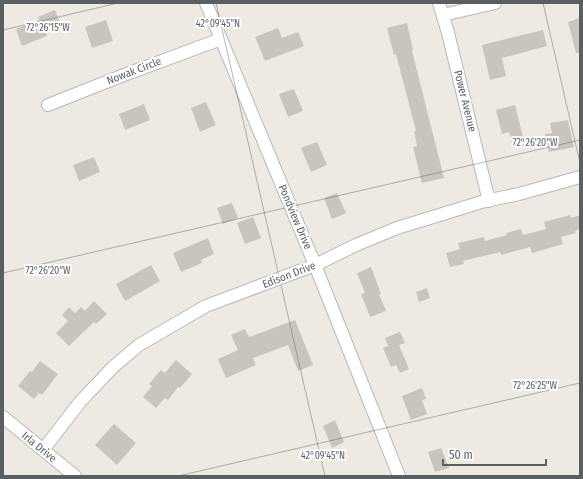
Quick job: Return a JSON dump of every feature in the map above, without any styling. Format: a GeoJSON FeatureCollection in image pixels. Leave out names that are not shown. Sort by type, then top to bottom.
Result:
{"type":"FeatureCollection","features":[{"type":"Feature","properties":{"kind":"street","name":"Pondview Drive"},"geometry":{"type":"LineString","coordinates":[[206,3],[315,264],[399,476]]}},
{"type":"Feature","properties":{"kind":"street","name":"Power Avenue"},"geometry":{"type":"LineString","coordinates":[[439,3],[489,200]]}},
{"type":"Feature","properties":{"kind":"street"},"geometry":{"type":"LineString","coordinates":[[443,15],[495,3]]}},
{"type":"Feature","properties":{"kind":"street","name":"Nowak Circle"},"geometry":{"type":"LineString","coordinates":[[48,105],[124,74],[221,39]]}},
{"type":"Feature","properties":{"kind":"street","name":"Edison Drive"},"geometry":{"type":"LineString","coordinates":[[43,450],[80,402],[113,367],[139,345],[206,306],[315,264],[397,228],[489,200],[518,194],[580,177]]}},
{"type":"Feature","properties":{"kind":"street","name":"Irla Drive"},"geometry":{"type":"LineString","coordinates":[[3,417],[75,476]]}},
{"type":"Feature","properties":{"kind":"building"},"geometry":{"type":"Polygon","coordinates":[[[55,10],[61,26],[46,32],[47,36],[22,46],[16,29],[39,20],[38,17],[55,10]]]}},
{"type":"Feature","properties":{"kind":"building"},"geometry":{"type":"Polygon","coordinates":[[[580,18],[580,53],[576,53],[568,22],[580,18]]]}},
{"type":"Feature","properties":{"kind":"building"},"geometry":{"type":"Polygon","coordinates":[[[106,20],[113,41],[92,48],[85,27],[106,20]]]}},
{"type":"Feature","properties":{"kind":"building"},"geometry":{"type":"Polygon","coordinates":[[[407,23],[412,51],[444,178],[422,183],[413,147],[417,146],[414,131],[416,131],[396,54],[394,55],[387,28],[407,23]]]}},
{"type":"Feature","properties":{"kind":"building"},"geometry":{"type":"Polygon","coordinates":[[[278,28],[282,38],[298,32],[304,46],[265,61],[255,37],[278,28]]]}},
{"type":"Feature","properties":{"kind":"building"},"geometry":{"type":"Polygon","coordinates":[[[543,30],[547,46],[502,58],[506,76],[490,80],[482,45],[543,30]]]}},
{"type":"Feature","properties":{"kind":"building"},"geometry":{"type":"Polygon","coordinates":[[[294,89],[303,111],[288,117],[279,94],[294,89]]]}},
{"type":"Feature","properties":{"kind":"building"},"geometry":{"type":"Polygon","coordinates":[[[206,102],[216,125],[200,132],[191,108],[206,102]]]}},
{"type":"Feature","properties":{"kind":"building"},"geometry":{"type":"Polygon","coordinates":[[[144,104],[150,120],[125,130],[119,114],[144,104]]]}},
{"type":"Feature","properties":{"kind":"building"},"geometry":{"type":"Polygon","coordinates":[[[515,105],[525,145],[513,148],[509,132],[502,134],[496,110],[515,105]]]}},
{"type":"Feature","properties":{"kind":"building"},"geometry":{"type":"Polygon","coordinates":[[[568,120],[574,147],[549,152],[545,134],[552,133],[550,123],[568,120]]]}},
{"type":"Feature","properties":{"kind":"building"},"geometry":{"type":"Polygon","coordinates":[[[317,142],[327,165],[311,172],[301,148],[317,142]]]}},
{"type":"Feature","properties":{"kind":"building"},"geometry":{"type":"Polygon","coordinates":[[[94,157],[100,172],[79,181],[73,165],[94,157]]]}},
{"type":"Feature","properties":{"kind":"building"},"geometry":{"type":"Polygon","coordinates":[[[337,193],[346,213],[332,219],[324,198],[337,193]]]}},
{"type":"Feature","properties":{"kind":"building"},"geometry":{"type":"Polygon","coordinates":[[[232,203],[238,218],[223,224],[217,208],[232,203]]]}},
{"type":"Feature","properties":{"kind":"building"},"geometry":{"type":"Polygon","coordinates":[[[570,215],[571,218],[580,215],[580,229],[575,231],[576,233],[561,237],[563,244],[532,253],[530,247],[501,255],[500,252],[463,261],[464,264],[450,267],[446,253],[460,249],[458,243],[484,237],[485,241],[507,235],[506,233],[521,229],[523,235],[546,229],[544,222],[570,215]]]}},
{"type":"Feature","properties":{"kind":"building"},"geometry":{"type":"Polygon","coordinates":[[[253,217],[261,238],[245,244],[237,223],[253,217]]]}},
{"type":"Feature","properties":{"kind":"building"},"geometry":{"type":"Polygon","coordinates":[[[208,238],[214,254],[201,260],[202,263],[181,272],[173,253],[208,238]]]}},
{"type":"Feature","properties":{"kind":"building"},"geometry":{"type":"Polygon","coordinates":[[[151,265],[160,281],[125,301],[116,284],[151,265]]]}},
{"type":"Feature","properties":{"kind":"building"},"geometry":{"type":"Polygon","coordinates":[[[371,267],[386,311],[370,317],[361,294],[365,293],[357,273],[371,267]]]}},
{"type":"Feature","properties":{"kind":"building"},"geometry":{"type":"Polygon","coordinates":[[[427,288],[430,298],[419,302],[416,292],[427,288]]]}},
{"type":"Feature","properties":{"kind":"building"},"geometry":{"type":"Polygon","coordinates":[[[94,301],[107,314],[96,324],[94,322],[69,346],[56,333],[68,321],[62,315],[69,307],[75,313],[81,307],[85,311],[94,301]]]}},
{"type":"Feature","properties":{"kind":"building"},"geometry":{"type":"Polygon","coordinates":[[[295,320],[313,365],[298,371],[288,345],[253,358],[256,365],[226,378],[218,359],[238,350],[231,335],[245,329],[249,337],[295,320]]]}},
{"type":"Feature","properties":{"kind":"building"},"geometry":{"type":"Polygon","coordinates":[[[400,332],[405,343],[399,345],[409,369],[400,373],[396,365],[391,367],[383,348],[388,346],[385,338],[400,332]]]}},
{"type":"Feature","properties":{"kind":"building"},"geometry":{"type":"Polygon","coordinates":[[[176,360],[192,374],[180,388],[178,387],[168,400],[165,398],[156,408],[143,397],[152,386],[149,384],[161,370],[165,373],[176,360]]]}},
{"type":"Feature","properties":{"kind":"building"},"geometry":{"type":"Polygon","coordinates":[[[40,361],[58,374],[42,395],[39,393],[34,399],[18,386],[30,371],[32,372],[40,361]]]}},
{"type":"Feature","properties":{"kind":"building"},"geometry":{"type":"Polygon","coordinates":[[[422,388],[426,399],[422,400],[427,414],[411,420],[402,396],[422,388]]]}},
{"type":"Feature","properties":{"kind":"building"},"geometry":{"type":"Polygon","coordinates":[[[335,420],[344,442],[332,448],[323,426],[335,420]]]}},
{"type":"Feature","properties":{"kind":"building"},"geometry":{"type":"Polygon","coordinates":[[[114,424],[136,443],[117,465],[95,445],[114,424]]]}},
{"type":"Feature","properties":{"kind":"building"},"geometry":{"type":"Polygon","coordinates":[[[441,448],[449,468],[435,472],[428,452],[441,448]]]}}]}
